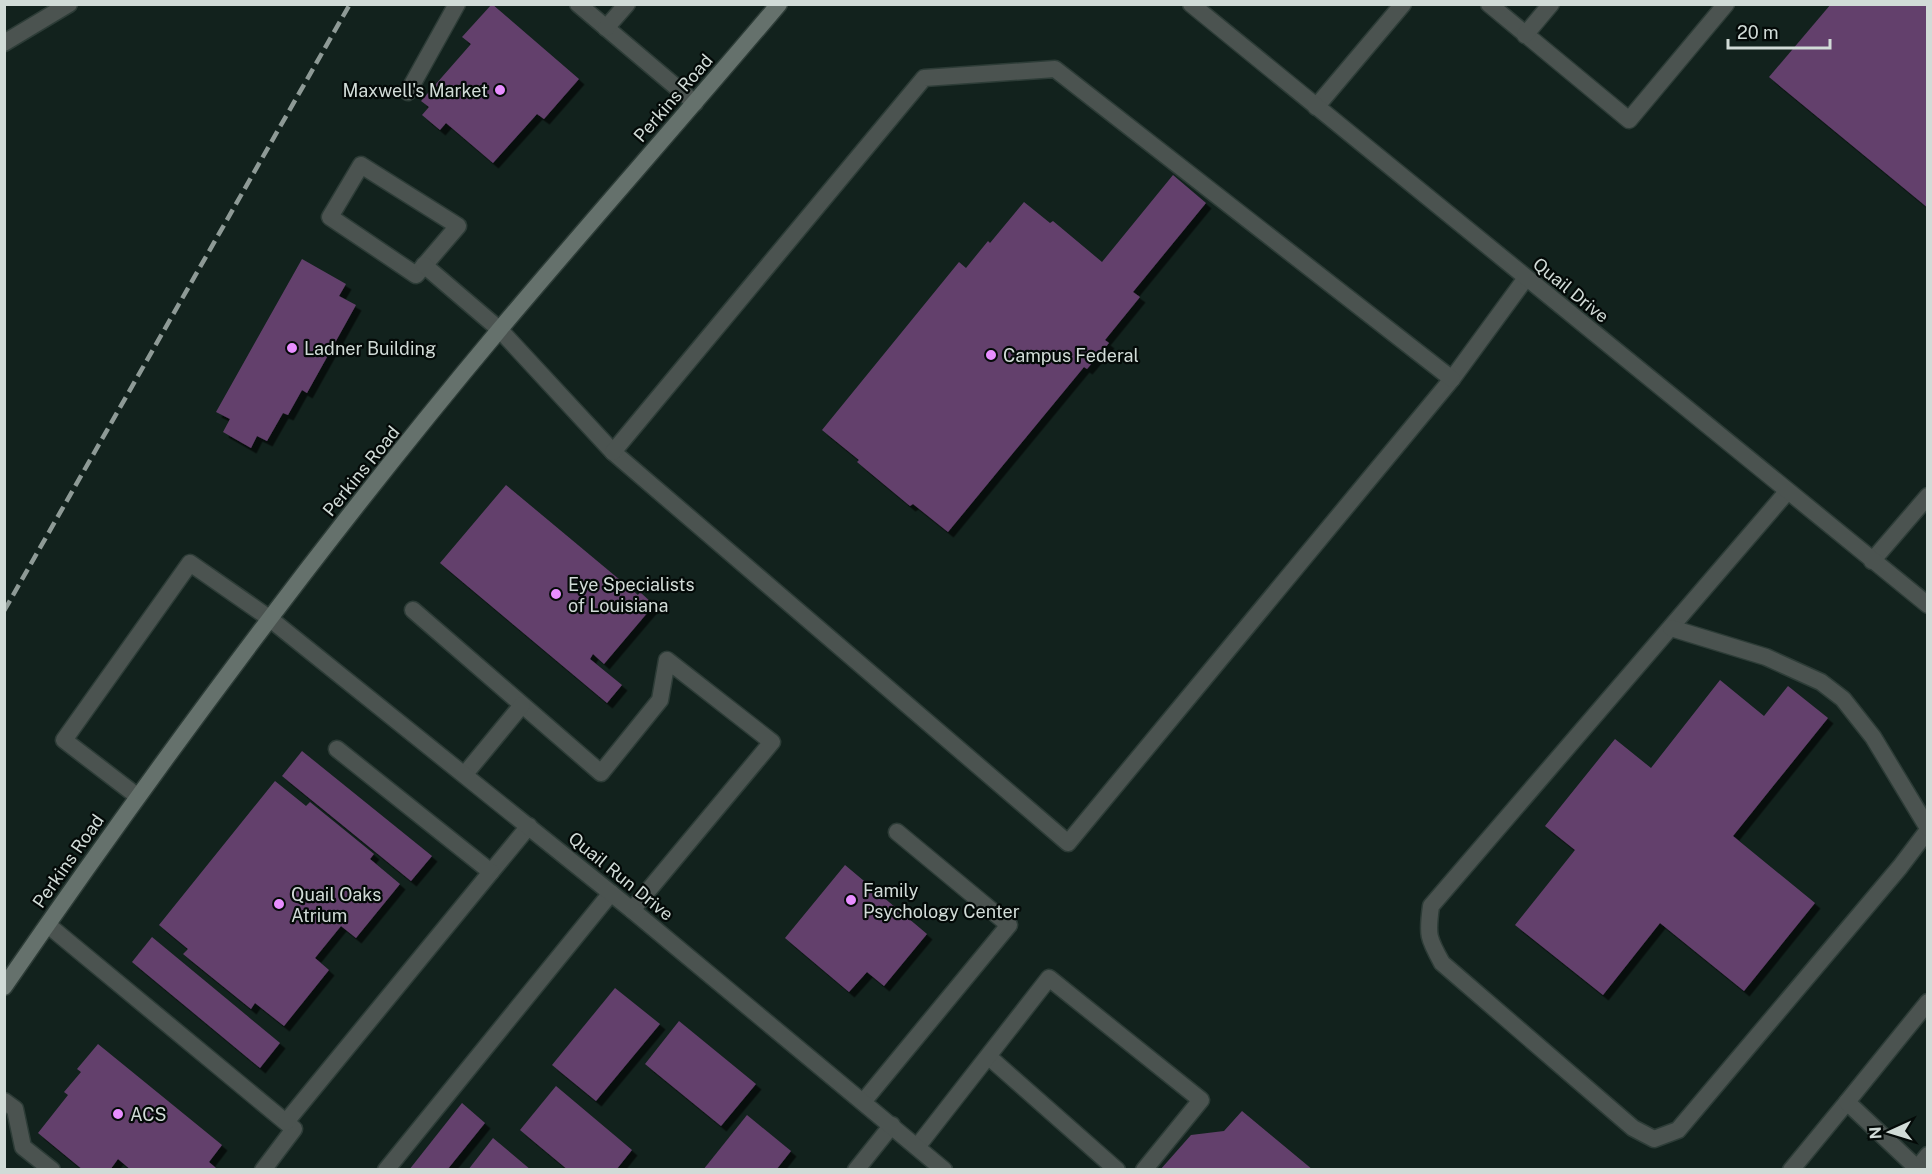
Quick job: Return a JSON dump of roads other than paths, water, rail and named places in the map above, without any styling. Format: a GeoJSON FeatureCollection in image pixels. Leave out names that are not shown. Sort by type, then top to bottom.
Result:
{"type":"FeatureCollection","features":[{"type":"Feature","properties":{"kind":"main road","name":"Perkins Road"},"geometry":{"type":"LineString","coordinates":[[4,987],[137,796],[269,618],[500,330],[779,4]]}},
{"type":"Feature","properties":{"kind":"street"},"geometry":{"type":"LineString","coordinates":[[4,44],[69,4]]}},
{"type":"Feature","properties":{"kind":"street"},"geometry":{"type":"LineString","coordinates":[[408,93],[457,4]]}},
{"type":"Feature","properties":{"kind":"street"},"geometry":{"type":"LineString","coordinates":[[578,4],[695,103]]}},
{"type":"Feature","properties":{"kind":"street"},"geometry":{"type":"LineString","coordinates":[[606,28],[627,4]]}},
{"type":"Feature","properties":{"kind":"street","name":"Quail Drive"},"geometry":{"type":"LineString","coordinates":[[1191,4],[1787,492],[1927,603]]}},
{"type":"Feature","properties":{"kind":"street"},"geometry":{"type":"LineString","coordinates":[[1316,106],[1404,4]]}},
{"type":"Feature","properties":{"kind":"street"},"geometry":{"type":"LineString","coordinates":[[1489,4],[1629,120],[1726,4]]}},
{"type":"Feature","properties":{"kind":"street"},"geometry":{"type":"LineString","coordinates":[[1525,35],[1551,4]]}},
{"type":"Feature","properties":{"kind":"street"},"geometry":{"type":"LineString","coordinates":[[613,453],[924,78],[1055,69],[1452,380]]}},
{"type":"Feature","properties":{"kind":"street"},"geometry":{"type":"LineString","coordinates":[[361,165],[458,226],[424,265],[416,275],[330,218],[361,165]]}},
{"type":"Feature","properties":{"kind":"street"},"geometry":{"type":"LineString","coordinates":[[424,265],[500,330],[613,453],[1068,843],[1452,380],[1526,279]]}},
{"type":"Feature","properties":{"kind":"street"},"geometry":{"type":"LineString","coordinates":[[1671,628],[1766,657],[1821,682],[1843,699],[1873,737],[1928,829],[1900,867],[1678,1130],[1654,1139],[1633,1128],[1442,963],[1430,942],[1431,906],[1787,492]]}},
{"type":"Feature","properties":{"kind":"street"},"geometry":{"type":"LineString","coordinates":[[1872,561],[1928,496]]}},
{"type":"Feature","properties":{"kind":"street","name":"Quail Run Drive"},"geometry":{"type":"LineString","coordinates":[[137,796],[64,740],[190,563],[269,618],[465,774],[944,1170]]}},
{"type":"Feature","properties":{"kind":"street"},"geometry":{"type":"LineString","coordinates":[[413,610],[601,773],[660,700],[667,660],[772,742],[632,910]]}},
{"type":"Feature","properties":{"kind":"street"},"geometry":{"type":"LineString","coordinates":[[465,774],[522,705]]}},
{"type":"Feature","properties":{"kind":"street"},"geometry":{"type":"LineString","coordinates":[[337,749],[490,872]]}},
{"type":"Feature","properties":{"kind":"street"},"geometry":{"type":"LineString","coordinates":[[286,1122],[529,826]]}},
{"type":"Feature","properties":{"kind":"street"},"geometry":{"type":"LineString","coordinates":[[863,1102],[1009,925],[897,832]]}},
{"type":"Feature","properties":{"kind":"street"},"geometry":{"type":"LineString","coordinates":[[386,1170],[611,893]]}},
{"type":"Feature","properties":{"kind":"street"},"geometry":{"type":"LineString","coordinates":[[48,925],[294,1129],[263,1170]]}},
{"type":"Feature","properties":{"kind":"street"},"geometry":{"type":"LineString","coordinates":[[917,1147],[1049,978],[1202,1100],[1144,1170]]}},
{"type":"Feature","properties":{"kind":"street"},"geometry":{"type":"LineString","coordinates":[[1791,1170],[1928,1002]]}},
{"type":"Feature","properties":{"kind":"street"},"geometry":{"type":"LineString","coordinates":[[989,1057],[1117,1170]]}},
{"type":"Feature","properties":{"kind":"street"},"geometry":{"type":"LineString","coordinates":[[4,1101],[15,1109],[23,1147],[52,1170]]}},
{"type":"Feature","properties":{"kind":"street"},"geometry":{"type":"LineString","coordinates":[[1846,1102],[1920,1166]]}},
{"type":"Feature","properties":{"kind":"street"},"geometry":{"type":"LineString","coordinates":[[856,1170],[892,1125]]}},
{"type":"Feature","properties":{"kind":"railway"},"geometry":{"type":"LineString","coordinates":[[4,611],[350,4]]}},
{"type":"Feature","properties":{"kind":"place","name":"Maxwell's Market"},"geometry":{"type":"Point","coordinates":[500,90]}},
{"type":"Feature","properties":{"kind":"place","name":"Ladner Building"},"geometry":{"type":"Point","coordinates":[292,348]}},
{"type":"Feature","properties":{"kind":"place","name":"Campus Federal"},"geometry":{"type":"Point","coordinates":[991,355]}},
{"type":"Feature","properties":{"kind":"place","name":"Eye Specialists of Louisiana"},"geometry":{"type":"Point","coordinates":[556,594]}},
{"type":"Feature","properties":{"kind":"place","name":"Family Psychology Center"},"geometry":{"type":"Point","coordinates":[851,900]}},
{"type":"Feature","properties":{"kind":"place","name":"Quail Oaks Atrium"},"geometry":{"type":"Point","coordinates":[279,904]}},
{"type":"Feature","properties":{"kind":"place","name":"ACS"},"geometry":{"type":"Point","coordinates":[118,1114]}}]}
